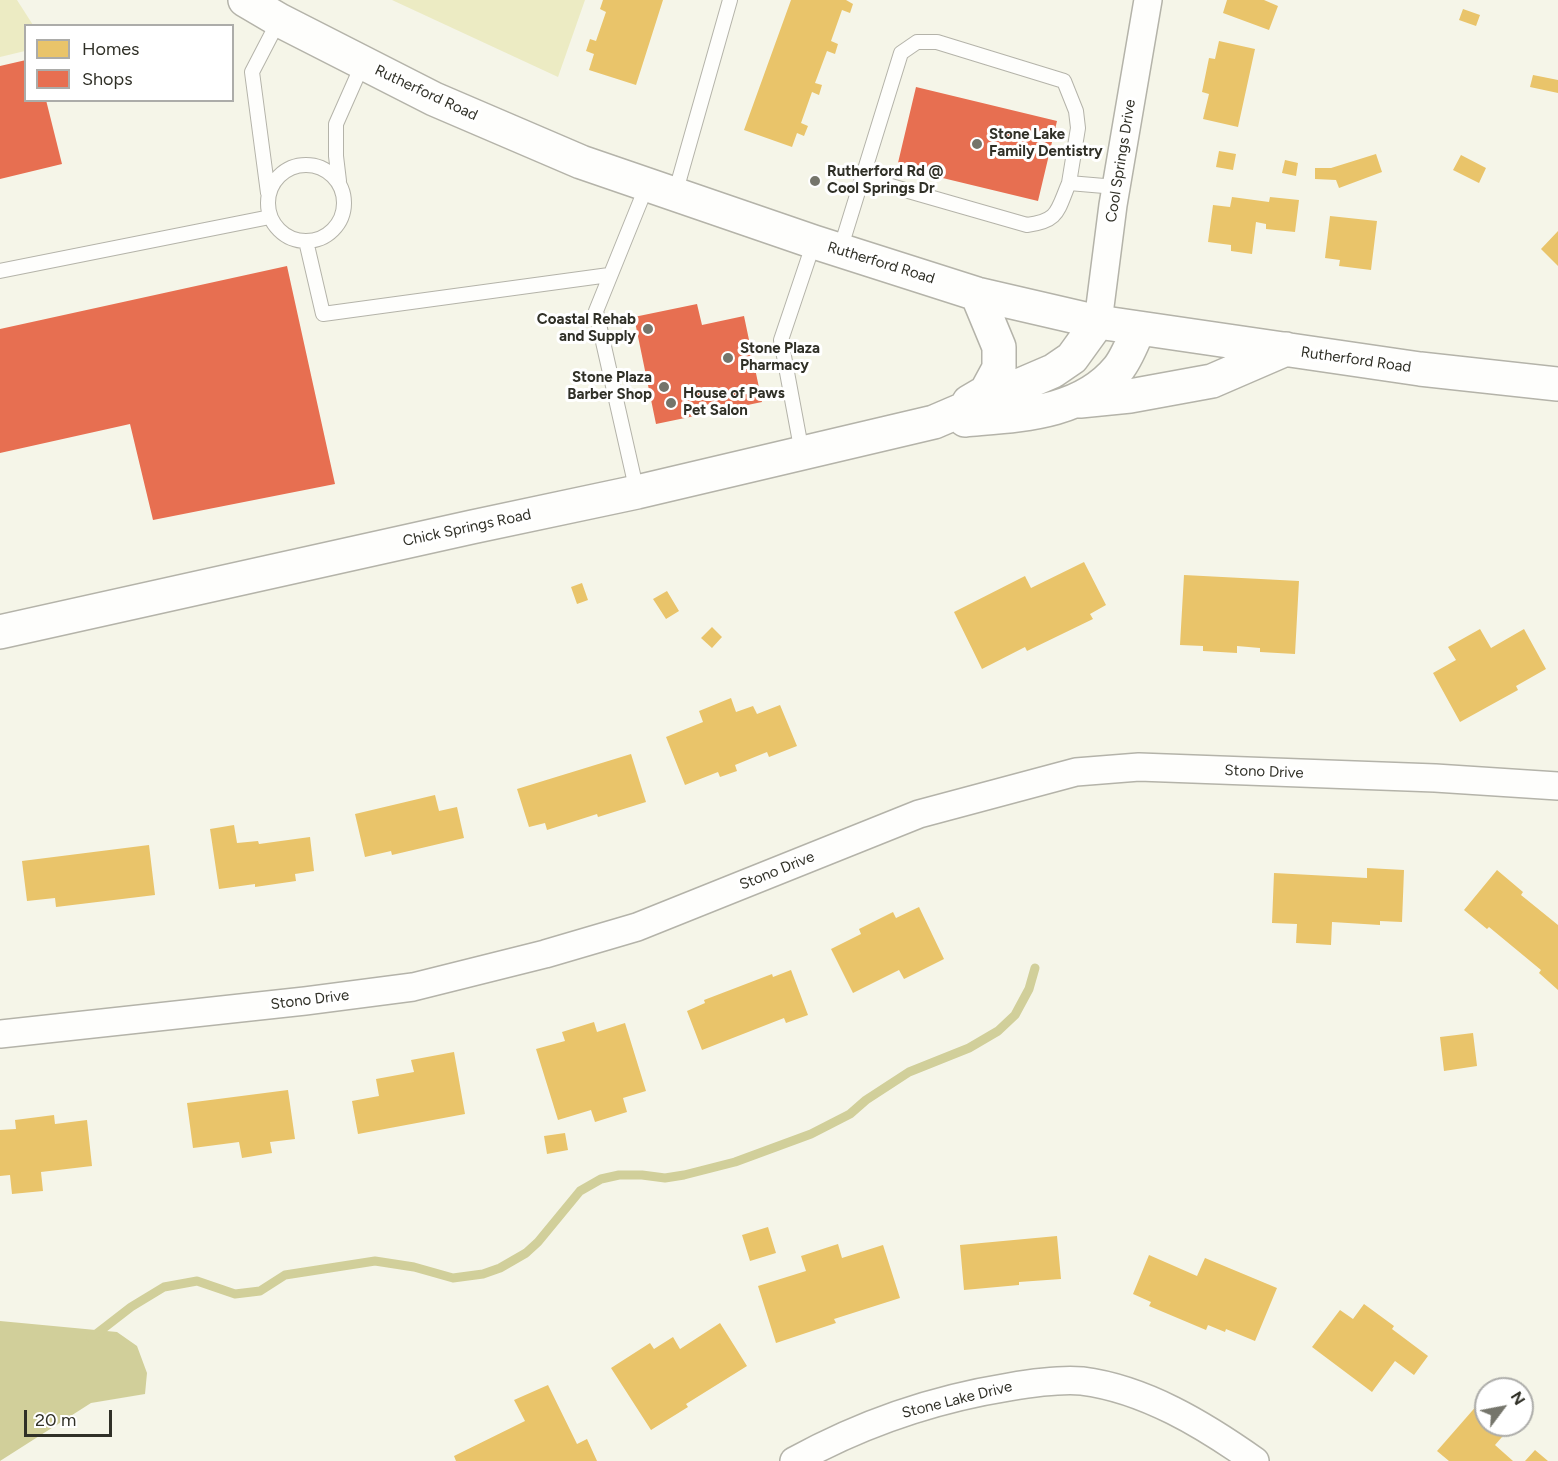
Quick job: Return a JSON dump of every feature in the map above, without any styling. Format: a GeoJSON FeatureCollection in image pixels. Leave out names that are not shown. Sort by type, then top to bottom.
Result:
{"type":"FeatureCollection","features":[{"type":"Feature","properties":{"kind":"street","name":"Rutherford Road"},"geometry":{"type":"LineString","coordinates":[[245,0],[279,20],[444,104],[581,162],[827,246],[977,294],[1098,322],[1420,369],[1558,384]]}},
{"type":"Feature","properties":{"kind":"street","name":"Cool Springs Drive"},"geometry":{"type":"LineString","coordinates":[[1098,322],[1116,187],[1148,0]]}},
{"type":"Feature","properties":{"kind":"street"},"geometry":{"type":"LineString","coordinates":[[934,422],[986,392],[999,368],[999,346],[977,294]]}},
{"type":"Feature","properties":{"kind":"street","name":"Chick Springs Road"},"geometry":{"type":"LineString","coordinates":[[0,632],[802,455],[934,422],[1053,371],[1072,358],[1098,322]]}},
{"type":"Feature","properties":{"kind":"street","name":"Chick Springs Road"},"geometry":{"type":"LineString","coordinates":[[934,422],[1037,414],[1075,401],[1108,380],[1120,366],[1139,328]]}},
{"type":"Feature","properties":{"kind":"street"},"geometry":{"type":"LineString","coordinates":[[1075,401],[1130,396],[1212,381],[1286,350]]}},
{"type":"Feature","properties":{"kind":"street","name":"Stono Drive"},"geometry":{"type":"LineString","coordinates":[[0,1034],[412,987],[545,954],[637,927],[919,814],[1076,772],[1139,767],[1435,778],[1558,786]]}},
{"type":"Feature","properties":{"kind":"street","name":"Stone Lake Drive"},"geometry":{"type":"LineString","coordinates":[[794,1461],[826,1443],[896,1414],[976,1392],[1035,1382],[1081,1381],[1134,1394],[1173,1411],[1255,1461]]}},
{"type":"Feature","properties":{"kind":"lane"},"geometry":{"type":"LineString","coordinates":[[637,492],[596,310],[609,275],[661,189],[730,0]]}},
{"type":"Feature","properties":{"kind":"lane"},"geometry":{"type":"LineString","coordinates":[[268,195],[273,183],[281,173],[293,166],[306,164],[319,166],[331,173],[344,194],[342,217],[328,235],[317,240],[306,241],[294,240],[284,234],[270,217],[252,72],[279,20]]}},
{"type":"Feature","properties":{"kind":"lane"},"geometry":{"type":"LineString","coordinates":[[802,455],[781,340],[863,178],[901,53],[917,42],[937,42],[1064,81],[1076,111],[1078,128],[1069,183],[1056,213],[1045,223],[1027,225],[863,178]]}},
{"type":"Feature","properties":{"kind":"lane"},"geometry":{"type":"LineString","coordinates":[[339,183],[336,124],[363,63]]}},
{"type":"Feature","properties":{"kind":"lane"},"geometry":{"type":"LineString","coordinates":[[1069,183],[1116,187]]}},
{"type":"Feature","properties":{"kind":"lane"},"geometry":{"type":"LineString","coordinates":[[0,271],[270,217]]}},
{"type":"Feature","properties":{"kind":"lane"},"geometry":{"type":"LineString","coordinates":[[306,241],[323,314],[609,275]]}},
{"type":"Feature","properties":{"kind":"green space"},"geometry":{"type":"Polygon","coordinates":[[[0,0],[17,0],[32,24],[24,24],[24,51],[0,57],[0,0]]]}},
{"type":"Feature","properties":{"kind":"green space"},"geometry":{"type":"Polygon","coordinates":[[[392,0],[585,0],[558,77],[392,0]]]}},
{"type":"Feature","properties":{"kind":"shaded area"},"geometry":{"type":"Polygon","coordinates":[[[0,1321],[117,1332],[137,1346],[147,1373],[145,1394],[91,1403],[0,1461],[0,1321]]]}},
{"type":"Feature","properties":{"kind":"building: Homes"},"geometry":{"type":"Polygon","coordinates":[[[603,0],[663,0],[636,85],[589,70],[594,54],[586,51],[590,39],[596,41],[606,12],[600,9],[603,0]]]}},
{"type":"Feature","properties":{"kind":"building: Homes"},"geometry":{"type":"Polygon","coordinates":[[[791,0],[846,0],[853,4],[850,13],[842,10],[831,41],[838,44],[835,54],[827,51],[815,83],[822,85],[819,95],[812,92],[801,123],[808,126],[804,136],[797,133],[792,147],[744,130],[791,0]]]}},
{"type":"Feature","properties":{"kind":"building: Homes"},"geometry":{"type":"Polygon","coordinates":[[[1227,0],[1264,0],[1278,6],[1269,30],[1223,13],[1227,0]]]}},
{"type":"Feature","properties":{"kind":"building: Homes"},"geometry":{"type":"Polygon","coordinates":[[[1463,9],[1480,15],[1476,26],[1459,20],[1463,9]]]}},
{"type":"Feature","properties":{"kind":"building: Homes"},"geometry":{"type":"Polygon","coordinates":[[[1219,41],[1255,49],[1238,127],[1203,119],[1209,94],[1202,92],[1209,58],[1215,59],[1219,41]]]}},
{"type":"Feature","properties":{"kind":"building: Homes"},"geometry":{"type":"Polygon","coordinates":[[[1533,75],[1558,80],[1558,93],[1530,87],[1533,75]]]}},
{"type":"Feature","properties":{"kind":"building: Homes"},"geometry":{"type":"Polygon","coordinates":[[[1219,151],[1236,154],[1233,170],[1216,167],[1219,151]]]}},
{"type":"Feature","properties":{"kind":"building: Homes"},"geometry":{"type":"Polygon","coordinates":[[[1376,154],[1382,172],[1339,188],[1336,180],[1315,179],[1315,168],[1331,168],[1376,154]]]}},
{"type":"Feature","properties":{"kind":"building: Homes"},"geometry":{"type":"Polygon","coordinates":[[[1461,155],[1486,168],[1479,183],[1453,170],[1461,155]]]}},
{"type":"Feature","properties":{"kind":"building: Homes"},"geometry":{"type":"Polygon","coordinates":[[[1285,160],[1298,163],[1296,176],[1282,173],[1285,160]]]}},
{"type":"Feature","properties":{"kind":"building: Homes"},"geometry":{"type":"Polygon","coordinates":[[[1232,197],[1269,202],[1270,197],[1299,200],[1295,232],[1266,229],[1266,224],[1256,222],[1252,254],[1231,251],[1231,245],[1208,242],[1213,205],[1230,207],[1232,197]]]}},
{"type":"Feature","properties":{"kind":"building: Homes"},"geometry":{"type":"Polygon","coordinates":[[[1330,216],[1377,221],[1371,270],[1339,266],[1340,260],[1325,258],[1330,216]]]}},
{"type":"Feature","properties":{"kind":"building: Homes"},"geometry":{"type":"Polygon","coordinates":[[[1558,231],[1558,266],[1541,249],[1558,231]]]}},
{"type":"Feature","properties":{"kind":"building: Homes"},"geometry":{"type":"Polygon","coordinates":[[[1084,562],[1106,605],[1090,614],[1093,619],[1027,651],[1025,647],[982,669],[954,612],[1025,576],[1031,588],[1084,562]]]}},
{"type":"Feature","properties":{"kind":"building: Homes"},"geometry":{"type":"Polygon","coordinates":[[[1184,575],[1299,581],[1295,654],[1260,652],[1260,648],[1237,646],[1237,653],[1203,651],[1203,646],[1180,645],[1184,575]]]}},
{"type":"Feature","properties":{"kind":"building: Homes"},"geometry":{"type":"Polygon","coordinates":[[[582,583],[588,600],[577,604],[571,587],[582,583]]]}},
{"type":"Feature","properties":{"kind":"building: Homes"},"geometry":{"type":"Polygon","coordinates":[[[667,591],[679,611],[666,619],[653,599],[667,591]]]}},
{"type":"Feature","properties":{"kind":"building: Homes"},"geometry":{"type":"Polygon","coordinates":[[[712,627],[722,637],[712,648],[701,638],[712,627]]]}},
{"type":"Feature","properties":{"kind":"building: Homes"},"geometry":{"type":"Polygon","coordinates":[[[1480,629],[1491,648],[1524,629],[1546,669],[1516,686],[1518,690],[1460,722],[1433,673],[1456,660],[1448,647],[1480,629]]]}},
{"type":"Feature","properties":{"kind":"building: Homes"},"geometry":{"type":"Polygon","coordinates":[[[731,698],[736,712],[753,706],[757,714],[780,705],[797,746],[769,757],[767,752],[735,765],[737,771],[720,777],[718,772],[685,785],[666,737],[703,722],[699,711],[731,698]]]}},
{"type":"Feature","properties":{"kind":"building: Homes"},"geometry":{"type":"Polygon","coordinates":[[[631,754],[646,802],[547,830],[545,823],[529,827],[517,789],[631,754]]]}},
{"type":"Feature","properties":{"kind":"building: Homes"},"geometry":{"type":"Polygon","coordinates":[[[435,795],[439,811],[457,807],[464,838],[392,855],[391,851],[365,857],[355,814],[435,795]]]}},
{"type":"Feature","properties":{"kind":"building: Homes"},"geometry":{"type":"Polygon","coordinates":[[[234,825],[237,843],[258,841],[259,844],[310,837],[314,871],[295,874],[296,881],[219,889],[210,829],[234,825]]]}},
{"type":"Feature","properties":{"kind":"building: Homes"},"geometry":{"type":"Polygon","coordinates":[[[149,845],[155,895],[56,907],[55,898],[27,901],[22,861],[149,845]]]}},
{"type":"Feature","properties":{"kind":"building: Homes"},"geometry":{"type":"Polygon","coordinates":[[[1367,868],[1404,870],[1402,922],[1380,921],[1380,925],[1332,922],[1331,945],[1296,943],[1297,924],[1272,923],[1274,873],[1367,878],[1367,868]]]}},
{"type":"Feature","properties":{"kind":"building: Homes"},"geometry":{"type":"Polygon","coordinates":[[[1497,870],[1523,892],[1521,895],[1558,925],[1558,990],[1539,973],[1541,970],[1489,927],[1487,929],[1464,910],[1497,870]]]}},
{"type":"Feature","properties":{"kind":"building: Homes"},"geometry":{"type":"Polygon","coordinates":[[[919,907],[944,959],[904,979],[899,970],[853,993],[831,949],[861,934],[859,929],[893,912],[896,918],[919,907]]]}},
{"type":"Feature","properties":{"kind":"building: Homes"},"geometry":{"type":"Polygon","coordinates":[[[791,970],[808,1015],[786,1023],[784,1018],[702,1050],[687,1011],[705,1003],[704,1000],[772,974],[773,977],[791,970]]]}},
{"type":"Feature","properties":{"kind":"building: Homes"},"geometry":{"type":"Polygon","coordinates":[[[594,1022],[597,1032],[625,1023],[646,1091],[623,1098],[627,1112],[595,1122],[591,1110],[558,1120],[536,1049],[565,1041],[562,1032],[594,1022]]]}},
{"type":"Feature","properties":{"kind":"building: Homes"},"geometry":{"type":"Polygon","coordinates":[[[1473,1033],[1477,1066],[1444,1071],[1440,1037],[1473,1033]]]}},
{"type":"Feature","properties":{"kind":"building: Homes"},"geometry":{"type":"Polygon","coordinates":[[[454,1052],[465,1114],[358,1134],[352,1101],[379,1096],[376,1079],[414,1072],[411,1060],[454,1052]]]}},
{"type":"Feature","properties":{"kind":"building: Homes"},"geometry":{"type":"Polygon","coordinates":[[[288,1090],[295,1139],[270,1142],[272,1153],[242,1158],[239,1142],[193,1148],[187,1103],[288,1090]]]}},
{"type":"Feature","properties":{"kind":"building: Homes"},"geometry":{"type":"Polygon","coordinates":[[[54,1115],[55,1124],[87,1120],[92,1166],[41,1172],[43,1191],[12,1194],[10,1175],[0,1176],[0,1130],[16,1129],[15,1120],[54,1115]]]}},
{"type":"Feature","properties":{"kind":"building: Homes"},"geometry":{"type":"Polygon","coordinates":[[[565,1133],[568,1150],[547,1154],[544,1136],[565,1133]]]}},
{"type":"Feature","properties":{"kind":"building: Homes"},"geometry":{"type":"Polygon","coordinates":[[[768,1227],[776,1253],[750,1261],[742,1235],[768,1227]]]}},
{"type":"Feature","properties":{"kind":"building: Homes"},"geometry":{"type":"Polygon","coordinates":[[[1057,1236],[1061,1279],[964,1290],[960,1245],[1057,1236]]]}},
{"type":"Feature","properties":{"kind":"building: Homes"},"geometry":{"type":"Polygon","coordinates":[[[838,1244],[842,1258],[883,1245],[900,1298],[834,1319],[836,1323],[776,1343],[758,1286],[806,1271],[801,1256],[838,1244]]]}},
{"type":"Feature","properties":{"kind":"building: Homes"},"geometry":{"type":"Polygon","coordinates":[[[1149,1255],[1197,1276],[1205,1258],[1277,1288],[1255,1341],[1226,1329],[1225,1332],[1208,1325],[1206,1330],[1149,1306],[1151,1302],[1133,1294],[1149,1255]]]}},
{"type":"Feature","properties":{"kind":"building: Homes"},"geometry":{"type":"Polygon","coordinates":[[[1364,1304],[1394,1326],[1392,1329],[1428,1356],[1414,1375],[1395,1361],[1372,1392],[1312,1347],[1340,1310],[1353,1319],[1364,1304]]]}},
{"type":"Feature","properties":{"kind":"building: Homes"},"geometry":{"type":"Polygon","coordinates":[[[720,1323],[747,1366],[686,1404],[688,1407],[651,1430],[611,1368],[650,1343],[654,1349],[673,1337],[680,1349],[720,1323]]]}},
{"type":"Feature","properties":{"kind":"building: Homes"},"geometry":{"type":"Polygon","coordinates":[[[548,1385],[577,1444],[587,1439],[597,1461],[456,1461],[454,1456],[525,1421],[514,1400],[548,1385]]]}},
{"type":"Feature","properties":{"kind":"building: Homes"},"geometry":{"type":"Polygon","coordinates":[[[1474,1409],[1474,1437],[1502,1437],[1495,1445],[1513,1461],[1449,1461],[1437,1451],[1474,1409]]]}},
{"type":"Feature","properties":{"kind":"building: Homes"},"geometry":{"type":"Polygon","coordinates":[[[1535,1450],[1548,1461],[1525,1461],[1535,1450]]]}},
{"type":"Feature","properties":{"kind":"building: Shops"},"geometry":{"type":"Polygon","coordinates":[[[24,60],[24,102],[46,102],[62,164],[0,179],[0,66],[24,60]]]}},
{"type":"Feature","properties":{"kind":"building: Shops","name":"Stone Lake Family Dentistry"},"geometry":{"type":"Polygon","coordinates":[[[916,87],[1057,121],[1038,201],[897,167],[916,87]]]}},
{"type":"Feature","properties":{"kind":"building: Shops"},"geometry":{"type":"Polygon","coordinates":[[[287,266],[335,484],[153,520],[130,424],[0,453],[0,329],[287,266]]]}},
{"type":"Feature","properties":{"kind":"building: Shops"},"geometry":{"type":"Polygon","coordinates":[[[697,304],[702,325],[744,316],[762,402],[656,424],[634,317],[697,304]]]}},
{"type":"Feature","properties":{"kind":"waterway"},"geometry":{"type":"LineString","coordinates":[[91,1338],[131,1307],[164,1287],[197,1281],[235,1294],[260,1291],[285,1275],[375,1261],[414,1267],[453,1278],[483,1274],[500,1268],[526,1253],[538,1242],[580,1191],[601,1179],[619,1175],[665,1178],[735,1162],[811,1134],[850,1114],[866,1100],[909,1072],[969,1048],[998,1031],[1015,1015],[1029,989],[1035,968]]}},
{"type":"Feature","properties":{"kind":"place","name":"Stone Lake Family Dentistry"},"geometry":{"type":"Point","coordinates":[977,144]}},
{"type":"Feature","properties":{"kind":"place","name":"Rutherford Rd @ Cool Springs Dr"},"geometry":{"type":"Point","coordinates":[815,181]}},
{"type":"Feature","properties":{"kind":"place","name":"Coastal Rehab and Supply"},"geometry":{"type":"Point","coordinates":[648,329]}},
{"type":"Feature","properties":{"kind":"place","name":"Stone Plaza Pharmacy"},"geometry":{"type":"Point","coordinates":[728,358]}},
{"type":"Feature","properties":{"kind":"place","name":"Stone Plaza Barber Shop"},"geometry":{"type":"Point","coordinates":[664,387]}},
{"type":"Feature","properties":{"kind":"place","name":"House of Paws Pet Salon"},"geometry":{"type":"Point","coordinates":[671,403]}}]}
